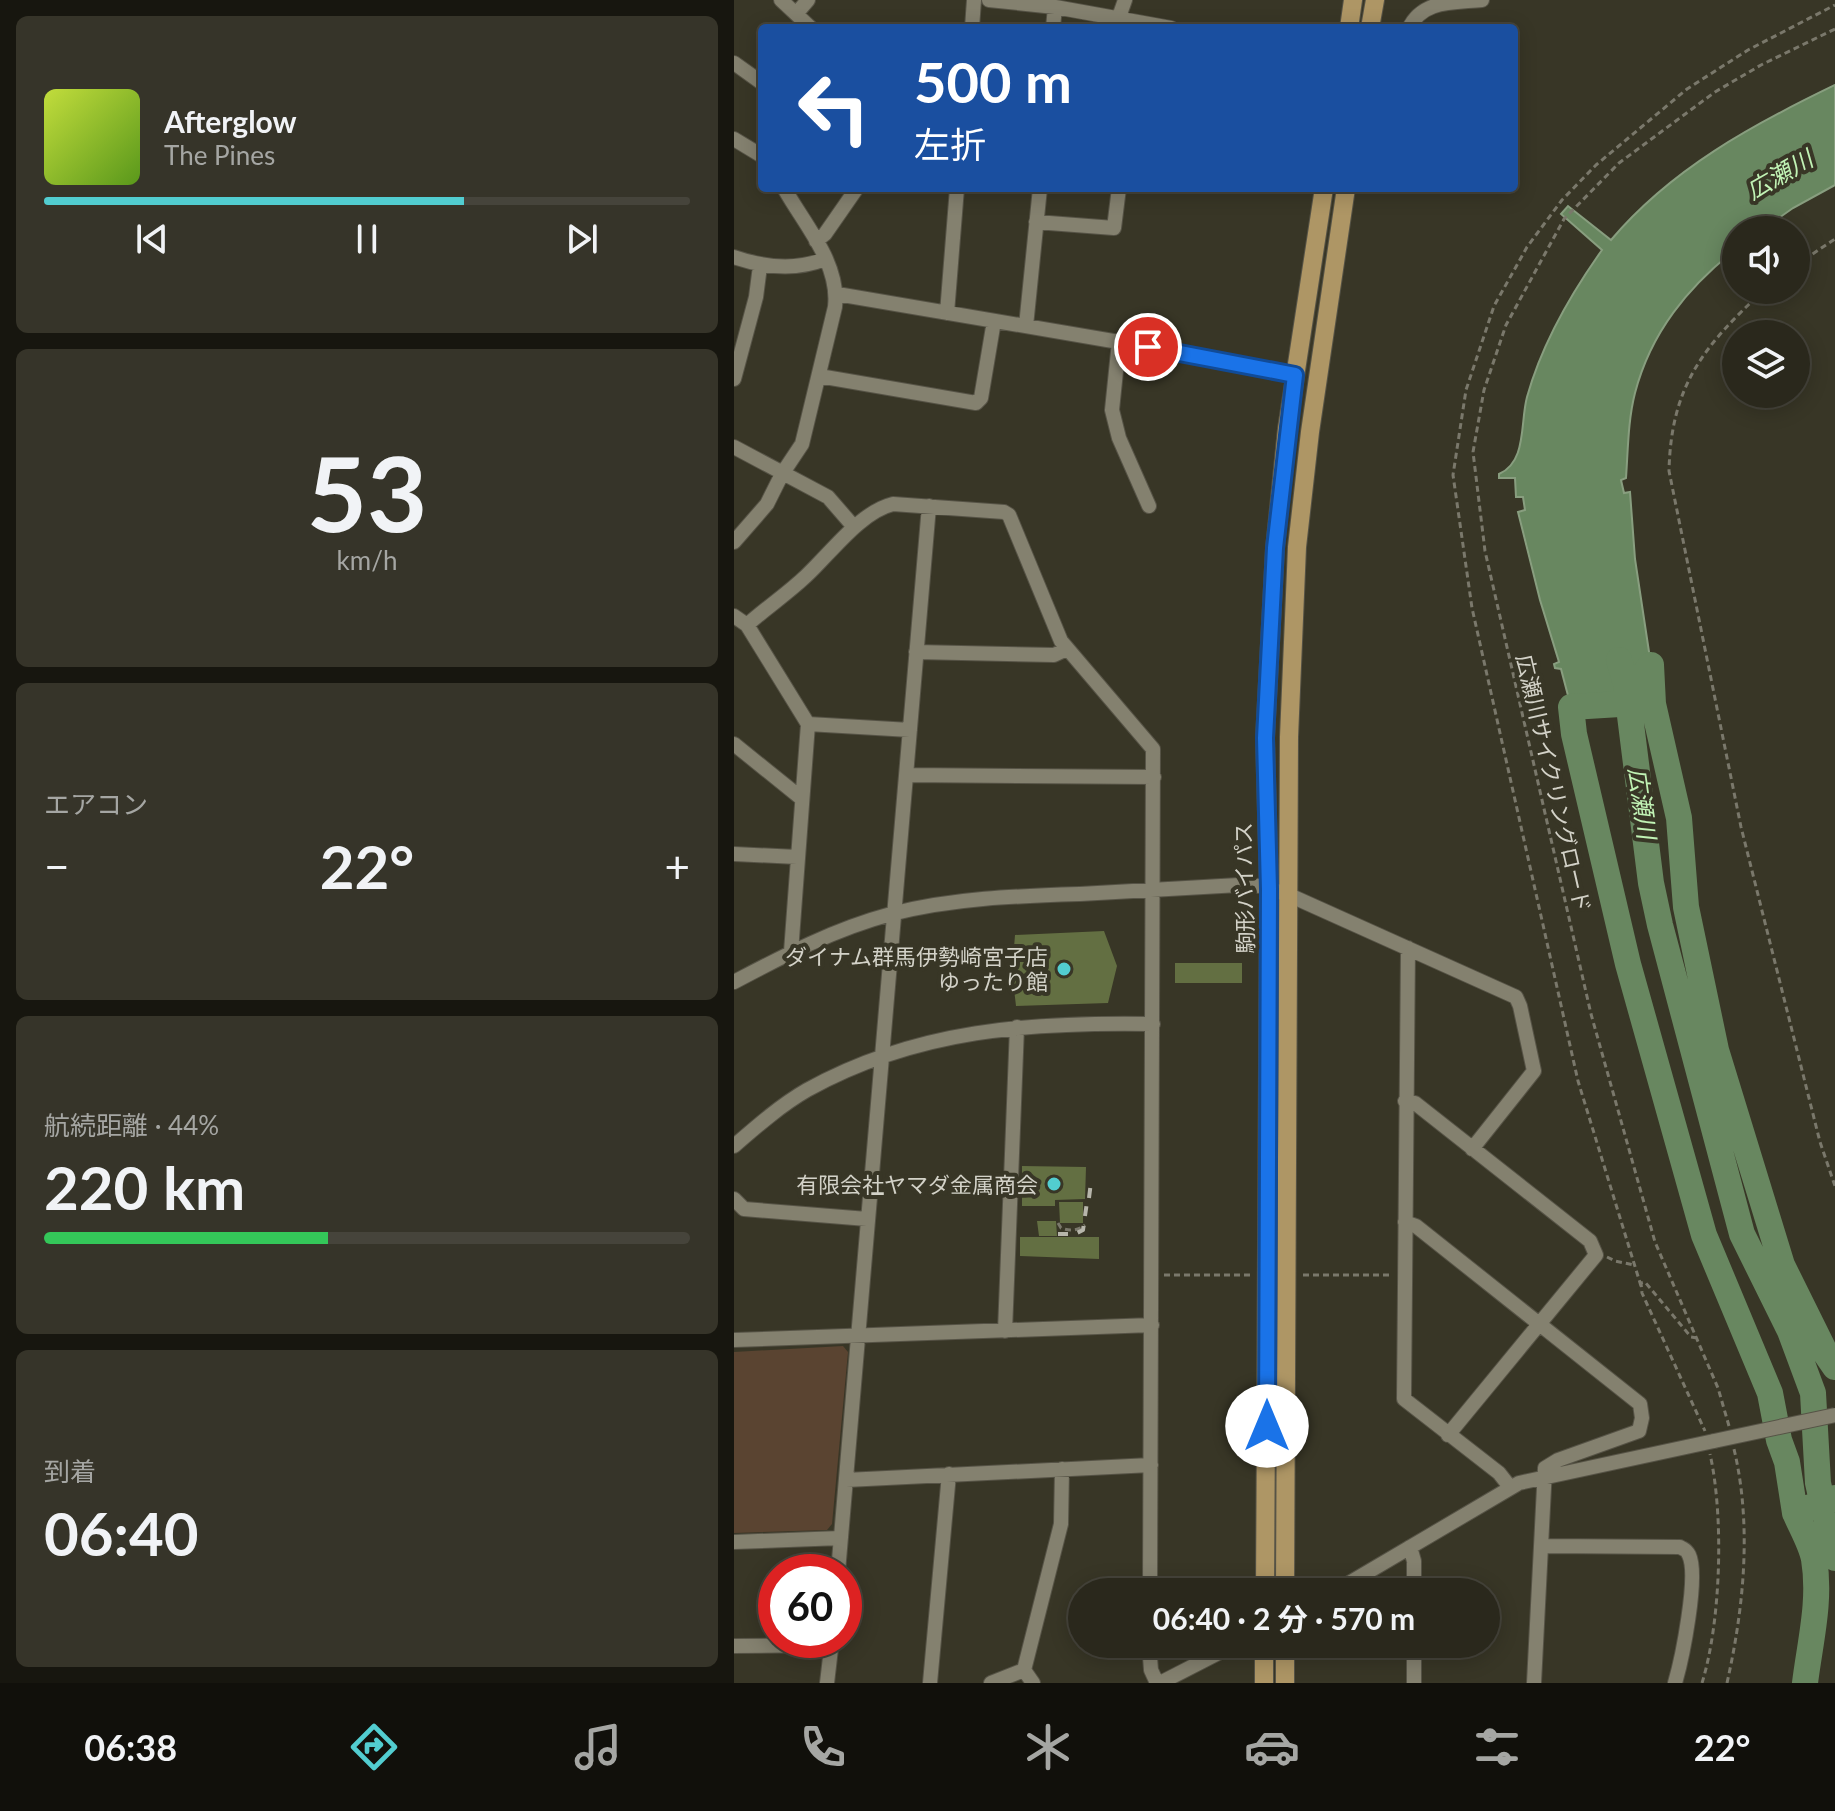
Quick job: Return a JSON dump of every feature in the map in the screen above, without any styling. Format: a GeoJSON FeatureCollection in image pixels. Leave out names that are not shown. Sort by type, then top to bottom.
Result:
{"type":"FeatureCollection","features":[{"type":"Feature","properties":{"kind":"main road"},"geometry":{"type":"LineString","coordinates":[[1350,24],[1353,0]]}},
{"type":"Feature","properties":{"kind":"main road"},"geometry":{"type":"LineString","coordinates":[[1371,24],[1375,0]]}},
{"type":"Feature","properties":{"kind":"main road","name":"駒形バイパス"},"geometry":{"type":"LineString","coordinates":[[1265,1578],[1269,889],[1265,738],[1275,548],[1287,429],[1323,192]]}},
{"type":"Feature","properties":{"kind":"main road","name":"駒形バイパス"},"geometry":{"type":"LineString","coordinates":[[1285,1578],[1289,737],[1297,547],[1310,432],[1345,192]]}},
{"type":"Feature","properties":{"kind":"main road"},"geometry":{"type":"LineString","coordinates":[[1264,1658],[1264,1683]]}},
{"type":"Feature","properties":{"kind":"main road"},"geometry":{"type":"LineString","coordinates":[[1285,1658],[1285,1683]]}},
{"type":"Feature","properties":{"kind":"street"},"geometry":{"type":"LineString","coordinates":[[781,0],[807,24]]}},
{"type":"Feature","properties":{"kind":"street"},"geometry":{"type":"LineString","coordinates":[[796,14],[808,0]]}},
{"type":"Feature","properties":{"kind":"street"},"geometry":{"type":"LineString","coordinates":[[972,24],[974,0]]}},
{"type":"Feature","properties":{"kind":"street"},"geometry":{"type":"LineString","coordinates":[[989,0],[1055,7],[1152,24]]}},
{"type":"Feature","properties":{"kind":"street"},"geometry":{"type":"LineString","coordinates":[[1119,17],[1125,0]]}},
{"type":"Feature","properties":{"kind":"street"},"geometry":{"type":"LineString","coordinates":[[1411,24],[1418,11],[1427,5],[1482,0]]}},
{"type":"Feature","properties":{"kind":"street"},"geometry":{"type":"LineString","coordinates":[[1053,24],[1055,7]]}},
{"type":"Feature","properties":{"kind":"street"},"geometry":{"type":"LineString","coordinates":[[734,63],[758,80]]}},
{"type":"Feature","properties":{"kind":"street"},"geometry":{"type":"LineString","coordinates":[[734,139],[758,154]]}},
{"type":"Feature","properties":{"kind":"street"},"geometry":{"type":"LineString","coordinates":[[734,542],[767,504],[802,444],[837,294],[825,259],[786,192]]}},
{"type":"Feature","properties":{"kind":"street"},"geometry":{"type":"LineString","coordinates":[[816,241],[825,234],[854,192]]}},
{"type":"Feature","properties":{"kind":"street"},"geometry":{"type":"LineString","coordinates":[[947,313],[957,192]]}},
{"type":"Feature","properties":{"kind":"street"},"geometry":{"type":"LineString","coordinates":[[1026,326],[1040,192]]}},
{"type":"Feature","properties":{"kind":"street"},"geometry":{"type":"LineString","coordinates":[[1036,222],[1114,228],[1118,192]]}},
{"type":"Feature","properties":{"kind":"street"},"geometry":{"type":"LineString","coordinates":[[734,257],[760,266],[800,266],[825,259]]}},
{"type":"Feature","properties":{"kind":"street"},"geometry":{"type":"LineString","coordinates":[[734,379],[756,297],[760,266]]}},
{"type":"Feature","properties":{"kind":"street"},"geometry":{"type":"LineString","coordinates":[[837,294],[1295,375]]}},
{"type":"Feature","properties":{"kind":"street"},"geometry":{"type":"LineString","coordinates":[[819,376],[976,403],[981,398],[994,321]]}},
{"type":"Feature","properties":{"kind":"street"},"geometry":{"type":"LineString","coordinates":[[1119,342],[1112,410],[1119,438],[1149,506]]}},
{"type":"Feature","properties":{"kind":"street"},"geometry":{"type":"LineString","coordinates":[[1287,429],[1310,432]]}},
{"type":"Feature","properties":{"kind":"street"},"geometry":{"type":"LineString","coordinates":[[734,447],[828,497],[854,527]]}},
{"type":"Feature","properties":{"kind":"street"},"geometry":{"type":"LineString","coordinates":[[747,625],[805,577],[854,527],[887,505],[1004,512],[1009,515],[1061,641],[1151,744],[1154,890],[1150,1578]]}},
{"type":"Feature","properties":{"kind":"street"},"geometry":{"type":"LineString","coordinates":[[840,1554],[929,506]]}},
{"type":"Feature","properties":{"kind":"street"},"geometry":{"type":"LineString","coordinates":[[734,616],[747,625],[808,724],[791,952]]}},
{"type":"Feature","properties":{"kind":"street"},"geometry":{"type":"LineString","coordinates":[[916,652],[1054,655],[1067,649]]}},
{"type":"Feature","properties":{"kind":"street"},"geometry":{"type":"LineString","coordinates":[[808,724],[910,730]]}},
{"type":"Feature","properties":{"kind":"street"},"geometry":{"type":"LineString","coordinates":[[734,744],[801,798]]}},
{"type":"Feature","properties":{"kind":"street"},"geometry":{"type":"LineString","coordinates":[[906,775],[1154,777]]}},
{"type":"Feature","properties":{"kind":"street"},"geometry":{"type":"LineString","coordinates":[[734,854],[797,857]]}},
{"type":"Feature","properties":{"kind":"street"},"geometry":{"type":"LineString","coordinates":[[734,982],[837,932],[894,913],[1002,897],[1239,885],[1269,889],[1289,895],[1511,994],[1518,1001],[1534,1071],[1472,1149]]}},
{"type":"Feature","properties":{"kind":"street"},"geometry":{"type":"LineString","coordinates":[[1408,948],[1404,1399],[1499,1473],[1510,1487]]}},
{"type":"Feature","properties":{"kind":"street"},"geometry":{"type":"LineString","coordinates":[[734,1146],[806,1090],[882,1056],[940,1038],[1017,1027],[1153,1024]]}},
{"type":"Feature","properties":{"kind":"street"},"geometry":{"type":"LineString","coordinates":[[1005,1331],[1017,1027]]}},
{"type":"Feature","properties":{"kind":"street"},"geometry":{"type":"LineString","coordinates":[[1405,1101],[1415,1103],[1590,1241],[1596,1255],[1448,1435]]}},
{"type":"Feature","properties":{"kind":"street"},"geometry":{"type":"LineString","coordinates":[[734,1199],[744,1209],[867,1219]]}},
{"type":"Feature","properties":{"kind":"street"},"geometry":{"type":"LineString","coordinates":[[1405,1222],[1416,1226],[1640,1404],[1642,1418],[1639,1431],[1558,1460],[1545,1468],[1534,1683]]}},
{"type":"Feature","properties":{"kind":"street"},"geometry":{"type":"LineString","coordinates":[[734,1340],[1152,1325]]}},
{"type":"Feature","properties":{"kind":"street"},"geometry":{"type":"LineString","coordinates":[[1358,1578],[1510,1487],[1835,1415]]}},
{"type":"Feature","properties":{"kind":"street"},"geometry":{"type":"LineString","coordinates":[[846,1480],[1151,1465]]}},
{"type":"Feature","properties":{"kind":"street"},"geometry":{"type":"LineString","coordinates":[[1033,1683],[1024,1670],[1061,1524],[1062,1469]]}},
{"type":"Feature","properties":{"kind":"street"},"geometry":{"type":"LineString","coordinates":[[930,1683],[949,1474]]}},
{"type":"Feature","properties":{"kind":"street"},"geometry":{"type":"LineString","coordinates":[[734,1542],[841,1538]]}},
{"type":"Feature","properties":{"kind":"street"},"geometry":{"type":"LineString","coordinates":[[1543,1546],[1680,1547],[1685,1550],[1691,1560],[1690,1602],[1686,1637],[1675,1683]]}},
{"type":"Feature","properties":{"kind":"street"},"geometry":{"type":"LineString","coordinates":[[1410,1547],[1414,1578]]}},
{"type":"Feature","properties":{"kind":"street"},"geometry":{"type":"LineString","coordinates":[[734,1646],[758,1645]]}},
{"type":"Feature","properties":{"kind":"street"},"geometry":{"type":"LineString","coordinates":[[827,1683],[830,1658]]}},
{"type":"Feature","properties":{"kind":"street"},"geometry":{"type":"LineString","coordinates":[[1150,1658],[1151,1670],[1159,1683],[1208,1658]]}},
{"type":"Feature","properties":{"kind":"street"},"geometry":{"type":"LineString","coordinates":[[1414,1658],[1414,1683]]}},
{"type":"Feature","properties":{"kind":"street"},"geometry":{"type":"LineString","coordinates":[[991,1683],[1024,1670]]}},
{"type":"Feature","properties":{"kind":"path"},"geometry":{"type":"LineString","coordinates":[[1702,1683],[1709,1657],[1718,1574],[1710,1441],[1641,1286],[1578,1081],[1472,608],[1453,475],[1466,390],[1494,306],[1527,247],[1573,188],[1628,137],[1687,89],[1748,50],[1835,5]]}},
{"type":"Feature","properties":{"kind":"path","name":"広瀬川サイクリングロード"},"geometry":{"type":"LineString","coordinates":[[1730,1434],[1718,1388],[1655,1242],[1591,1014],[1485,551],[1473,452],[1484,390],[1494,357],[1523,290],[1574,207],[1644,143],[1715,92],[1761,65],[1835,29]]}},
{"type":"Feature","properties":{"kind":"path"},"geometry":{"type":"LineString","coordinates":[[1810,256],[1835,239]]}},
{"type":"Feature","properties":{"kind":"path"},"geometry":{"type":"LineString","coordinates":[[1750,304],[1713,340],[1686,382],[1670,444],[1669,471],[1741,827],[1820,1142],[1835,1186]]}},
{"type":"Feature","properties":{"kind":"path"},"geometry":{"type":"LineString","coordinates":[[1058,1223],[1061,1235]]}},
{"type":"Feature","properties":{"kind":"path"},"geometry":{"type":"LineString","coordinates":[[1061,1228],[1075,1230],[1085,1225]]}},
{"type":"Feature","properties":{"kind":"path"},"geometry":{"type":"LineString","coordinates":[[1596,1255],[1634,1265]]}},
{"type":"Feature","properties":{"kind":"path"},"geometry":{"type":"LineString","coordinates":[[1152,1275],[1267,1275]]}},
{"type":"Feature","properties":{"kind":"path"},"geometry":{"type":"LineString","coordinates":[[1287,1275],[1404,1275]]}},
{"type":"Feature","properties":{"kind":"path"},"geometry":{"type":"LineString","coordinates":[[1641,1286],[1645,1282],[1691,1337],[1697,1338]]}},
{"type":"Feature","properties":{"kind":"path"},"geometry":{"type":"LineString","coordinates":[[1727,1683],[1734,1652],[1744,1567],[1744,1527],[1733,1447]]}},
{"type":"Feature","properties":{"kind":"shaded area"},"geometry":{"type":"Polygon","coordinates":[[[843,1346],[848,1352],[832,1524],[827,1530],[734,1533],[734,1352],[843,1346]]]}},
{"type":"Feature","properties":{"kind":"water"},"geometry":{"type":"Polygon","coordinates":[[[1835,85],[1835,185],[1782,216],[1722,216],[1722,261],[1687,295],[1651,350],[1635,393],[1626,478],[1621,480],[1624,493],[1630,492],[1635,559],[1651,665],[1620,704],[1571,707],[1561,669],[1555,668],[1554,664],[1559,662],[1518,512],[1525,510],[1523,497],[1516,497],[1515,478],[1499,478],[1499,474],[1514,461],[1518,451],[1527,397],[1549,339],[1568,302],[1602,250],[1561,214],[1568,206],[1611,240],[1634,215],[1686,170],[1773,116],[1835,85]]]}},
{"type":"Feature","properties":{"kind":"building","name":"ダイナム群馬伊勢崎宮子店 ゆったり館"},"geometry":{"type":"Polygon","coordinates":[[[1104,931],[1117,966],[1108,1003],[1016,1006],[1012,972],[1015,935],[1104,931]]]}},
{"type":"Feature","properties":{"kind":"building"},"geometry":{"type":"Polygon","coordinates":[[[1175,963],[1242,963],[1242,983],[1175,983],[1175,963]]]}},
{"type":"Feature","properties":{"kind":"building","name":"有限会社ヤマダ金属商会"},"geometry":{"type":"Polygon","coordinates":[[[1022,1166],[1086,1167],[1085,1199],[1055,1200],[1055,1206],[1022,1206],[1022,1166]]]}},
{"type":"Feature","properties":{"kind":"building"},"geometry":{"type":"Polygon","coordinates":[[[1059,1202],[1083,1202],[1083,1223],[1060,1223],[1059,1202]]]}},
{"type":"Feature","properties":{"kind":"building"},"geometry":{"type":"Polygon","coordinates":[[[1037,1221],[1056,1221],[1057,1236],[1039,1236],[1037,1221]]]}},
{"type":"Feature","properties":{"kind":"building"},"geometry":{"type":"Polygon","coordinates":[[[1020,1237],[1099,1237],[1099,1259],[1020,1256],[1020,1237]]]}},
{"type":"Feature","properties":{"kind":"waterway","name":"広瀬川"},"geometry":{"type":"LineString","coordinates":[[1619,660],[1626,684],[1651,883],[1660,925],[1742,1234],[1790,1331],[1813,1393],[1818,1483],[1835,1558]]}},
{"type":"Feature","properties":{"kind":"waterway"},"geometry":{"type":"LineString","coordinates":[[1651,665],[1620,704],[1571,707],[1574,734],[1628,964],[1704,1235],[1770,1393],[1779,1440],[1787,1462],[1795,1513],[1835,1498]]}},
{"type":"Feature","properties":{"kind":"waterway"},"geometry":{"type":"LineString","coordinates":[[1651,665],[1653,704],[1679,818],[1686,907],[1716,1050],[1782,1265],[1835,1367]]}},
{"type":"Feature","properties":{"kind":"waterway"},"geometry":{"type":"LineString","coordinates":[[1805,1683],[1814,1621],[1816,1575],[1811,1547],[1795,1513],[1809,1508]]}},
{"type":"Feature","properties":{"kind":"railway"},"geometry":{"type":"LineString","coordinates":[[1089,1198],[1091,1182]]}},
{"type":"Feature","properties":{"kind":"railway"},"geometry":{"type":"LineString","coordinates":[[1058,1234],[1075,1234],[1083,1230],[1087,1202]]}},
{"type":"Feature","properties":{"kind":"place","name":"ダイナム群馬伊勢崎宮子店 ゆったり館"},"geometry":{"type":"Point","coordinates":[1064,969]}},
{"type":"Feature","properties":{"kind":"place","name":"有限会社ヤマダ金属商会"},"geometry":{"type":"Point","coordinates":[1054,1184]}},
{"type":"Feature","properties":{"kind":"route"},"geometry":{"type":"LineString","coordinates":[[1148,347],[1295,375],[1275,548],[1265,738],[1269,889],[1267,1426]]}}]}
